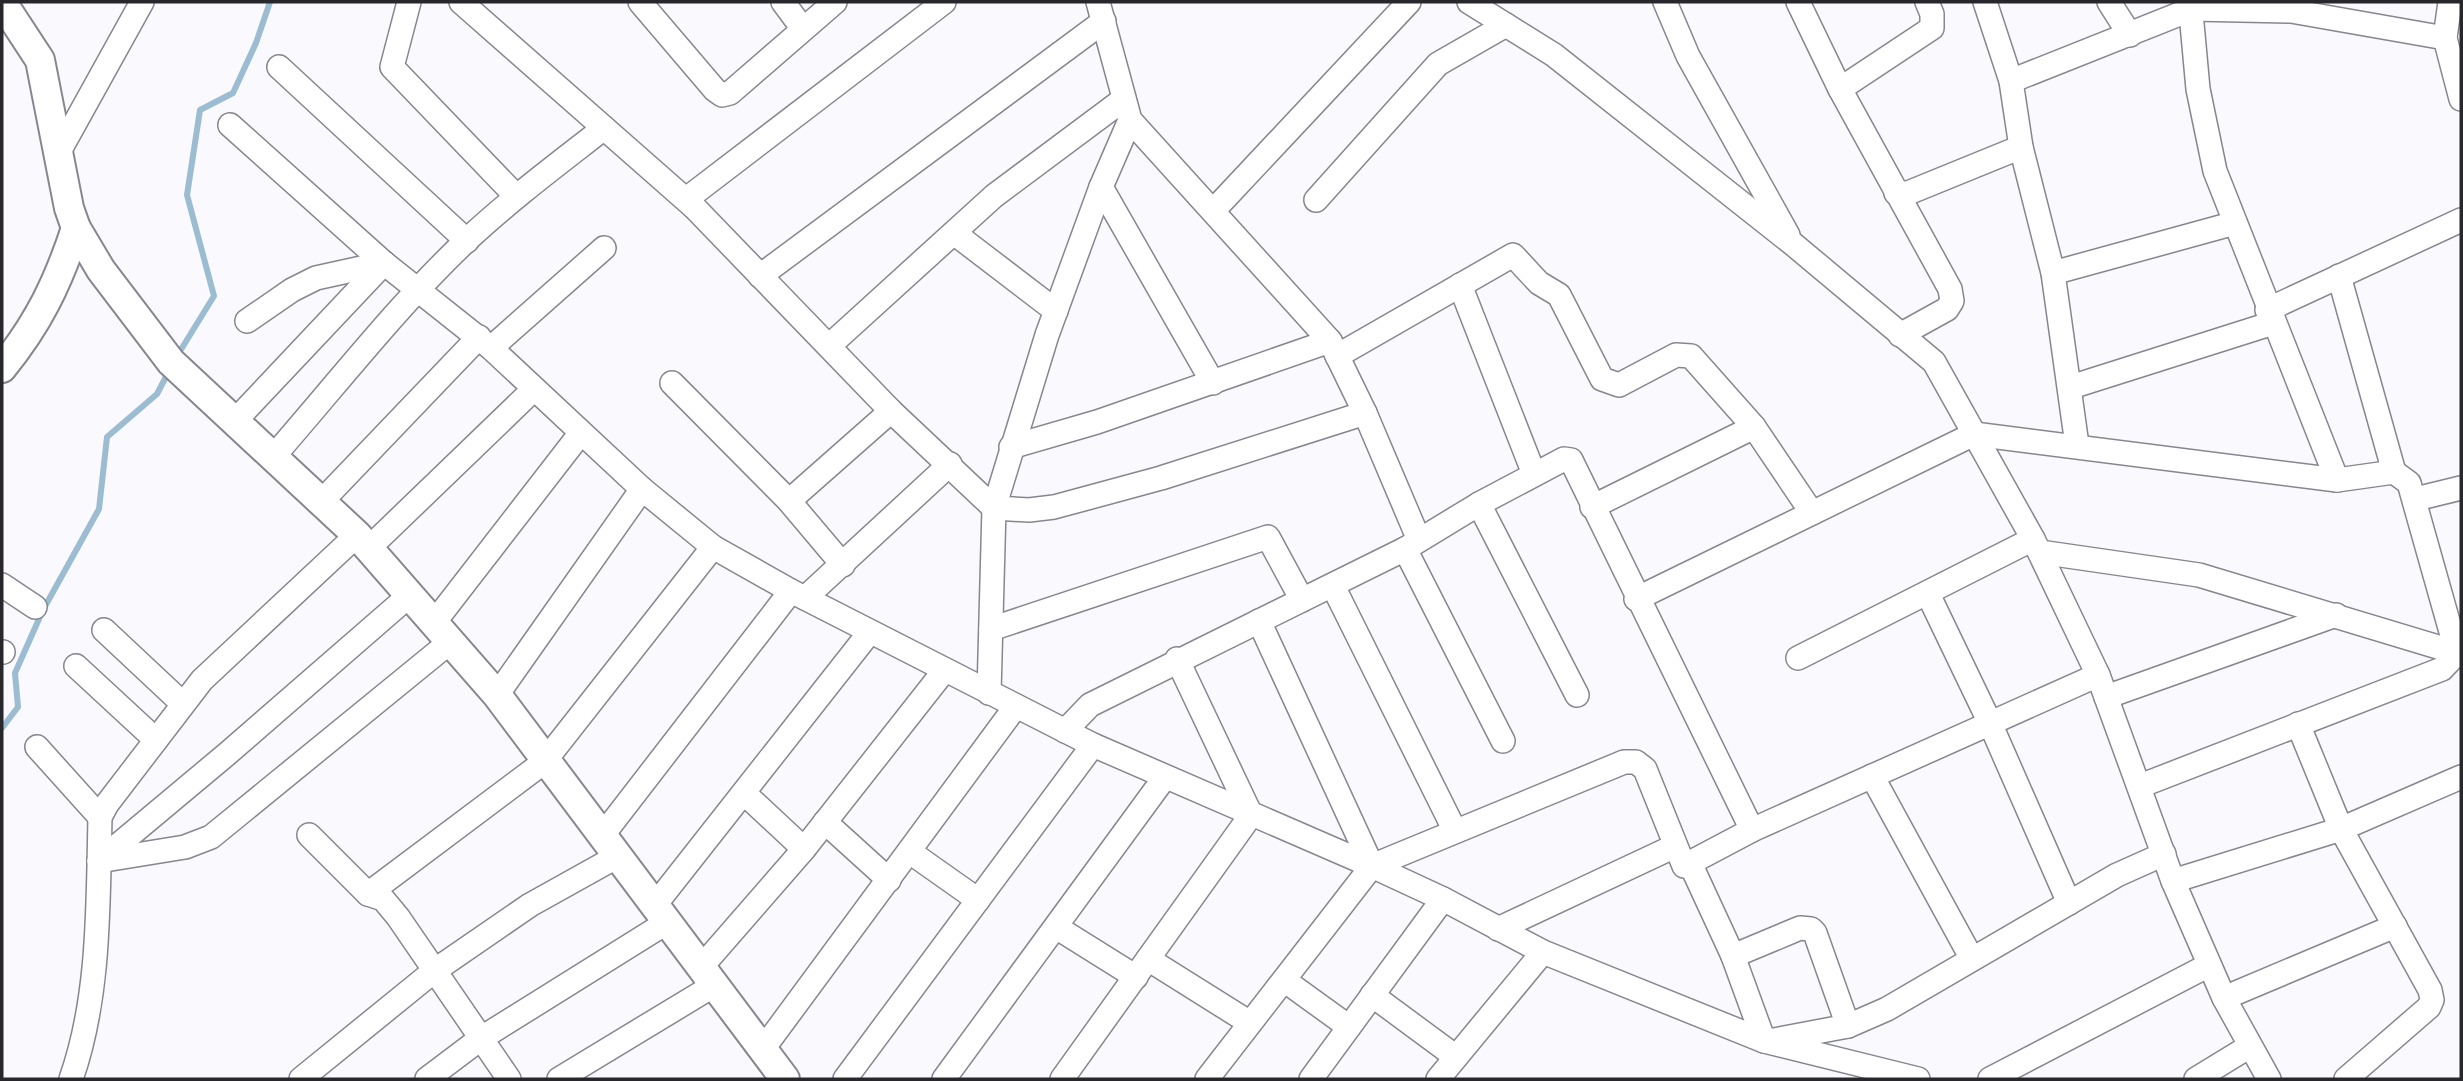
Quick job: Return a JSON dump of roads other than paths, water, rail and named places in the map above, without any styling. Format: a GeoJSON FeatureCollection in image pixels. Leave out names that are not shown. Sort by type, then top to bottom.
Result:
{"type":"FeatureCollection","features":[{"type":"Feature","properties":{"kind":"street"},"geometry":{"type":"LineString","coordinates":[[2,2],[40,60],[60,150],[69,208],[76,228],[139,323],[197,388],[363,541],[411,594],[497,695],[544,762],[662,913],[785,1079]]}},
{"type":"Feature","properties":{"kind":"street"},"geometry":{"type":"LineString","coordinates":[[60,150],[142,2]]}},
{"type":"Feature","properties":{"kind":"street"},"geometry":{"type":"LineString","coordinates":[[409,2],[392,67],[516,196]]}},
{"type":"Feature","properties":{"kind":"street"},"geometry":{"type":"LineString","coordinates":[[460,2],[694,207],[891,411],[994,508],[1029,510],[1054,507],[1161,478],[1365,413]]}},
{"type":"Feature","properties":{"kind":"street"},"geometry":{"type":"LineString","coordinates":[[640,2],[715,90],[722,94],[730,93],[835,2]]}},
{"type":"Feature","properties":{"kind":"street"},"geometry":{"type":"LineString","coordinates":[[783,2],[803,29]]}},
{"type":"Feature","properties":{"kind":"street"},"geometry":{"type":"LineString","coordinates":[[694,207],[691,201],[694,194],[944,2]]}},
{"type":"Feature","properties":{"kind":"street"},"geometry":{"type":"LineString","coordinates":[[1213,211],[1409,2]]}},
{"type":"Feature","properties":{"kind":"street"},"geometry":{"type":"LineString","coordinates":[[1469,2],[1554,55],[1793,244],[1934,362],[2037,545],[2098,675],[2173,881],[2224,998],[2269,1079]]}},
{"type":"Feature","properties":{"kind":"street"},"geometry":{"type":"LineString","coordinates":[[1665,2],[1688,56],[1793,244]]}},
{"type":"Feature","properties":{"kind":"street"},"geometry":{"type":"LineString","coordinates":[[1798,2],[1840,89],[1950,289],[1952,300],[1947,309],[1900,335]]}},
{"type":"Feature","properties":{"kind":"street"},"geometry":{"type":"LineString","coordinates":[[1840,89],[1932,28],[1932,14],[1927,2]]}},
{"type":"Feature","properties":{"kind":"street"},"geometry":{"type":"LineString","coordinates":[[1985,2],[2011,81],[2021,147],[2053,273],[2077,445]]}},
{"type":"Feature","properties":{"kind":"street"},"geometry":{"type":"LineString","coordinates":[[2109,2],[2130,35]]}},
{"type":"Feature","properties":{"kind":"street"},"geometry":{"type":"LineString","coordinates":[[2450,2],[2445,38],[2461,99]]}},
{"type":"Feature","properties":{"kind":"street"},"geometry":{"type":"LineString","coordinates":[[2011,81],[2130,35],[2191,5],[2289,7],[2445,38]]}},
{"type":"Feature","properties":{"kind":"street"},"geometry":{"type":"LineString","coordinates":[[2191,5],[2198,89],[2214,171],[2337,480]]}},
{"type":"Feature","properties":{"kind":"street"},"geometry":{"type":"LineString","coordinates":[[760,276],[1101,11],[1127,109],[1333,348],[1365,413],[1412,544],[1503,741]]}},
{"type":"Feature","properties":{"kind":"street"},"geometry":{"type":"LineString","coordinates":[[1316,200],[1438,64],[1506,25]]}},
{"type":"Feature","properties":{"kind":"street"},"geometry":{"type":"LineString","coordinates":[[279,67],[467,240]]}},
{"type":"Feature","properties":{"kind":"street"},"geometry":{"type":"LineString","coordinates":[[989,693],[994,508],[1011,447],[1056,312],[1127,109]]}},
{"type":"Feature","properties":{"kind":"street"},"geometry":{"type":"LineString","coordinates":[[828,346],[995,196],[1127,109]]}},
{"type":"Feature","properties":{"kind":"street"},"geometry":{"type":"LineString","coordinates":[[230,125],[417,292],[485,342],[580,434],[713,547],[869,633],[1093,745],[1372,866],[1443,899],[1543,952],[1764,1041],[1918,1079]]}},
{"type":"Feature","properties":{"kind":"street"},"geometry":{"type":"LineString","coordinates":[[273,457],[417,292],[467,240],[516,196],[604,128]]}},
{"type":"Feature","properties":{"kind":"street"},"geometry":{"type":"LineString","coordinates":[[1896,193],[1908,193],[2021,147]]}},
{"type":"Feature","properties":{"kind":"street"},"geometry":{"type":"LineString","coordinates":[[1101,187],[1213,383]]}},
{"type":"Feature","properties":{"kind":"street"},"geometry":{"type":"LineString","coordinates":[[2071,387],[2270,316],[2339,276],[2461,220]]}},
{"type":"Feature","properties":{"kind":"street"},"geometry":{"type":"LineString","coordinates":[[2053,273],[2235,223]]}},
{"type":"Feature","properties":{"kind":"street"},"geometry":{"type":"LineString","coordinates":[[2,368],[31,333],[65,260],[76,228]]}},
{"type":"Feature","properties":{"kind":"street"},"geometry":{"type":"LineString","coordinates":[[954,233],[1056,312]]}},
{"type":"Feature","properties":{"kind":"street"},"geometry":{"type":"LineString","coordinates":[[321,502],[485,342],[604,248]]}},
{"type":"Feature","properties":{"kind":"street"},"geometry":{"type":"LineString","coordinates":[[1011,447],[1333,348],[1460,285],[1508,256],[1516,256],[1539,283],[1559,295],[1602,379],[1619,385],[1676,355],[1691,356],[1754,427],[1812,513]]}},
{"type":"Feature","properties":{"kind":"street"},"geometry":{"type":"LineString","coordinates":[[247,321],[292,290],[316,278],[384,263]]}},
{"type":"Feature","properties":{"kind":"street"},"geometry":{"type":"LineString","coordinates":[[234,422],[384,263]]}},
{"type":"Feature","properties":{"kind":"street"},"geometry":{"type":"LineString","coordinates":[[2339,276],[2394,472],[2409,482],[2453,610],[2459,653]]}},
{"type":"Feature","properties":{"kind":"street"},"geometry":{"type":"LineString","coordinates":[[1460,285],[1534,474]]}},
{"type":"Feature","properties":{"kind":"street"},"geometry":{"type":"LineString","coordinates":[[672,383],[789,501],[843,565]]}},
{"type":"Feature","properties":{"kind":"street"},"geometry":{"type":"LineString","coordinates":[[78,1076],[90,994],[100,817],[202,680],[533,390]]}},
{"type":"Feature","properties":{"kind":"street"},"geometry":{"type":"LineString","coordinates":[[789,501],[891,411]]}},
{"type":"Feature","properties":{"kind":"street"},"geometry":{"type":"LineString","coordinates":[[1592,507],[1754,427]]}},
{"type":"Feature","properties":{"kind":"street"},"geometry":{"type":"LineString","coordinates":[[99,861],[185,847],[211,837],[442,633],[580,434]]}},
{"type":"Feature","properties":{"kind":"street"},"geometry":{"type":"LineString","coordinates":[[1636,599],[1974,434],[2337,480],[2394,472]]}},
{"type":"Feature","properties":{"kind":"street"},"geometry":{"type":"LineString","coordinates":[[1065,731],[1090,705],[1177,659],[1333,586],[1564,458],[1571,460],[1636,599],[1752,830]]}},
{"type":"Feature","properties":{"kind":"street"},"geometry":{"type":"LineString","coordinates":[[301,1079],[434,971],[610,846],[798,594],[843,565],[950,464]]}},
{"type":"Feature","properties":{"kind":"street"},"geometry":{"type":"LineString","coordinates":[[2416,499],[2461,488]]}},
{"type":"Feature","properties":{"kind":"street"},"geometry":{"type":"LineString","coordinates":[[497,695],[642,489]]}},
{"type":"Feature","properties":{"kind":"street"},"geometry":{"type":"LineString","coordinates":[[1479,504],[1577,695]]}},
{"type":"Feature","properties":{"kind":"street"},"geometry":{"type":"LineString","coordinates":[[991,629],[1268,537],[1302,600]]}},
{"type":"Feature","properties":{"kind":"street"},"geometry":{"type":"LineString","coordinates":[[1798,658],[1927,594],[2037,545],[2199,575],[2459,653]]}},
{"type":"Feature","properties":{"kind":"street"},"geometry":{"type":"LineString","coordinates":[[368,894],[544,762],[713,547]]}},
{"type":"Feature","properties":{"kind":"street"},"geometry":{"type":"LineString","coordinates":[[2,585],[35,607]]}},
{"type":"Feature","properties":{"kind":"street"},"geometry":{"type":"LineString","coordinates":[[1333,586],[1455,831]]}},
{"type":"Feature","properties":{"kind":"street"},"geometry":{"type":"LineString","coordinates":[[99,861],[228,754],[411,594]]}},
{"type":"Feature","properties":{"kind":"street"},"geometry":{"type":"LineString","coordinates":[[1927,594],[1990,723],[2069,903]]}},
{"type":"Feature","properties":{"kind":"street"},"geometry":{"type":"LineString","coordinates":[[2106,697],[2336,615]]}},
{"type":"Feature","properties":{"kind":"street"},"geometry":{"type":"LineString","coordinates":[[1259,621],[1372,866]]}},
{"type":"Feature","properties":{"kind":"street"},"geometry":{"type":"LineString","coordinates":[[104,630],[183,704]]}},
{"type":"Feature","properties":{"kind":"street"},"geometry":{"type":"LineString","coordinates":[[427,1079],[662,913],[744,793],[869,633]]}},
{"type":"Feature","properties":{"kind":"street"},"geometry":{"type":"LineString","coordinates":[[2140,786],[2442,669],[2459,653]]}},
{"type":"Feature","properties":{"kind":"street"},"geometry":{"type":"LineString","coordinates":[[1177,659],[1251,815]]}},
{"type":"Feature","properties":{"kind":"street"},"geometry":{"type":"LineString","coordinates":[[76,666],[156,740]]}},
{"type":"Feature","properties":{"kind":"street"},"geometry":{"type":"LineString","coordinates":[[559,1079],[709,975],[944,671]]}},
{"type":"Feature","properties":{"kind":"street"},"geometry":{"type":"LineString","coordinates":[[1498,929],[1683,854],[1752,830],[2098,675]]}},
{"type":"Feature","properties":{"kind":"street"},"geometry":{"type":"LineString","coordinates":[[763,1049],[1016,706]]}},
{"type":"Feature","properties":{"kind":"street"},"geometry":{"type":"LineString","coordinates":[[2298,724],[2341,829],[2430,990],[2432,1000],[2429,1007],[2346,1079]]}},
{"type":"Feature","properties":{"kind":"street"},"geometry":{"type":"LineString","coordinates":[[845,1079],[1093,745]]}},
{"type":"Feature","properties":{"kind":"street"},"geometry":{"type":"LineString","coordinates":[[37,747],[100,817]]}},
{"type":"Feature","properties":{"kind":"street"},"geometry":{"type":"LineString","coordinates":[[1207,1079],[1372,866],[1624,762],[1636,762],[1645,769],[1733,956],[1764,1041]]}},
{"type":"Feature","properties":{"kind":"street"},"geometry":{"type":"LineString","coordinates":[[944,1079],[1165,776]]}},
{"type":"Feature","properties":{"kind":"street"},"geometry":{"type":"LineString","coordinates":[[1872,776],[1972,959]]}},
{"type":"Feature","properties":{"kind":"street"},"geometry":{"type":"LineString","coordinates":[[2173,881],[2341,829],[2461,777]]}},
{"type":"Feature","properties":{"kind":"street"},"geometry":{"type":"LineString","coordinates":[[744,793],[804,849]]}},
{"type":"Feature","properties":{"kind":"street"},"geometry":{"type":"LineString","coordinates":[[1062,1079],[1251,815]]}},
{"type":"Feature","properties":{"kind":"street"},"geometry":{"type":"LineString","coordinates":[[825,822],[889,880]]}},
{"type":"Feature","properties":{"kind":"street"},"geometry":{"type":"LineString","coordinates":[[309,835],[368,894],[383,899],[509,1079]]}},
{"type":"Feature","properties":{"kind":"street"},"geometry":{"type":"LineString","coordinates":[[910,852],[978,900]]}},
{"type":"Feature","properties":{"kind":"street"},"geometry":{"type":"LineString","coordinates":[[1764,1041],[1848,1026],[1887,1009],[2117,875],[2164,854]]}},
{"type":"Feature","properties":{"kind":"street"},"geometry":{"type":"LineString","coordinates":[[1311,1079],[1443,899]]}},
{"type":"Feature","properties":{"kind":"street"},"geometry":{"type":"LineString","coordinates":[[2224,998],[2395,926]]}},
{"type":"Feature","properties":{"kind":"street"},"geometry":{"type":"LineString","coordinates":[[1056,927],[1250,1023]]}},
{"type":"Feature","properties":{"kind":"street"},"geometry":{"type":"LineString","coordinates":[[1733,956],[1800,928],[1811,929],[1815,933],[1848,1026]]}},
{"type":"Feature","properties":{"kind":"street"},"geometry":{"type":"LineString","coordinates":[[1438,1079],[1543,952]]}},
{"type":"Feature","properties":{"kind":"street"},"geometry":{"type":"LineString","coordinates":[[1990,1079],[2209,965]]}},
{"type":"Feature","properties":{"kind":"street"},"geometry":{"type":"LineString","coordinates":[[1284,980],[1349,1027]]}},
{"type":"Feature","properties":{"kind":"street"},"geometry":{"type":"LineString","coordinates":[[1373,995],[1456,1057]]}},
{"type":"Feature","properties":{"kind":"street"},"geometry":{"type":"LineString","coordinates":[[2196,1079],[2250,1046]]}},
{"type":"Feature","properties":{"kind":"waterway"},"geometry":{"type":"LineString","coordinates":[[177,356],[214,296],[187,195],[200,110],[233,93],[256,43],[270,2]]}},
{"type":"Feature","properties":{"kind":"waterway"},"geometry":{"type":"LineString","coordinates":[[2,728],[18,707],[15,673],[43,610],[99,509],[107,437],[157,394],[170,369]]}}]}
